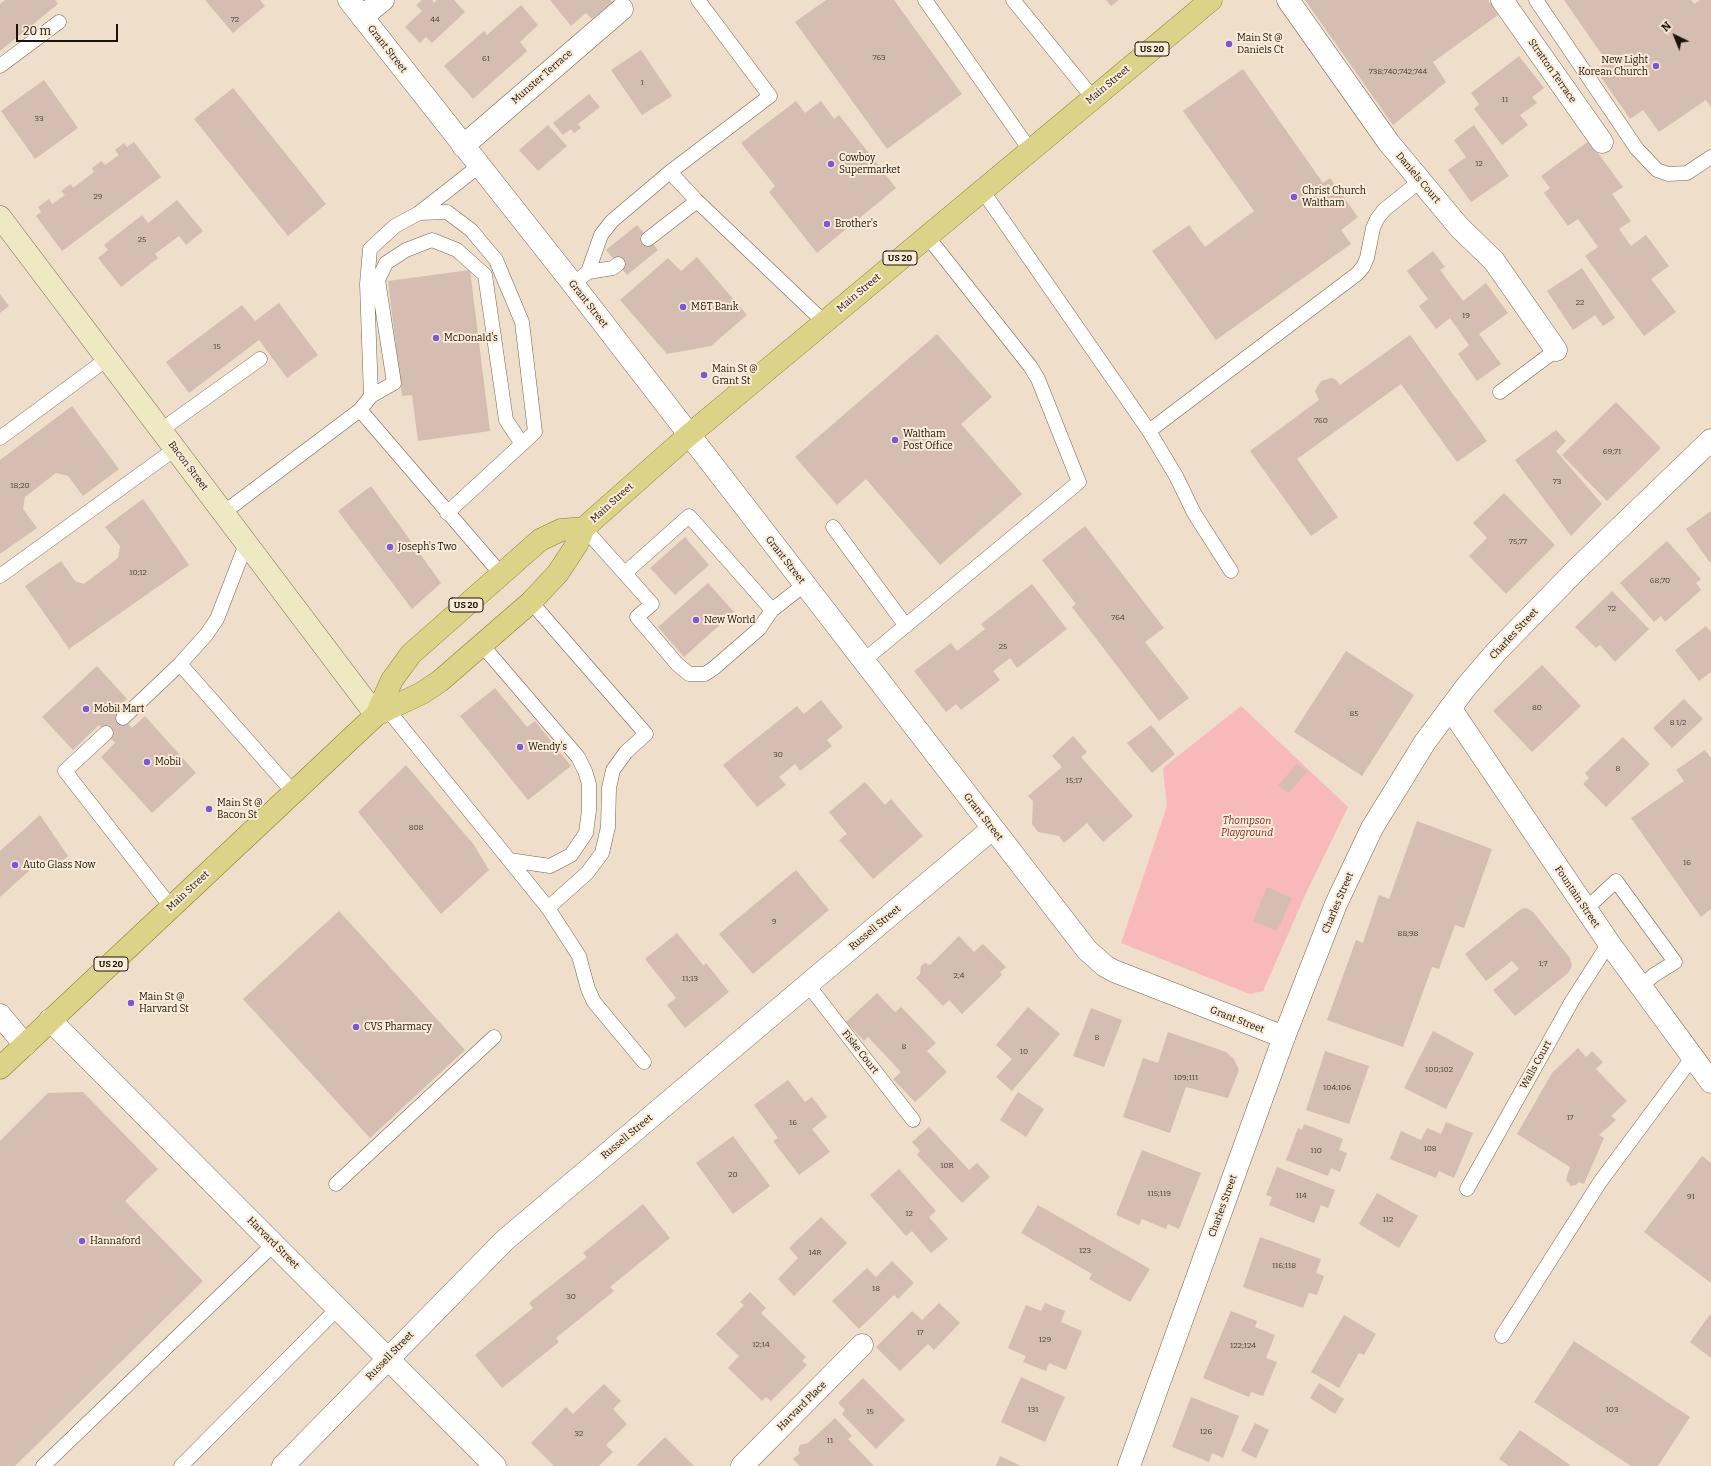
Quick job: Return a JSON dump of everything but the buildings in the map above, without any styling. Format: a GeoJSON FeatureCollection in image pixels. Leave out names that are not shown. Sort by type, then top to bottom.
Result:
{"type":"FeatureCollection","features":[{"type":"Feature","properties":{"kind":"main road","name":"Main Street"},"geometry":{"type":"LineString","coordinates":[[0,1068],[293,792],[381,712],[422,693],[440,681],[531,602],[558,573],[577,544],[584,528],[689,435],[1211,0]]}},
{"type":"Feature","properties":{"kind":"main road","name":"Bacon Street"},"geometry":{"type":"LineString","coordinates":[[0,217],[246,544],[381,712]]}},
{"type":"Feature","properties":{"kind":"main road","name":"Main Street"},"geometry":{"type":"LineString","coordinates":[[381,712],[392,680],[404,660],[540,540],[562,530],[584,528]]}},
{"type":"Feature","properties":{"kind":"street"},"geometry":{"type":"LineString","coordinates":[[356,8],[383,0]]}},
{"type":"Feature","properties":{"kind":"street","name":"Daniels Court"},"geometry":{"type":"LineString","coordinates":[[1288,0],[1380,131],[1420,181],[1460,227],[1494,261],[1556,350]]}},
{"type":"Feature","properties":{"kind":"street","name":"Stratton Terrace"},"geometry":{"type":"LineString","coordinates":[[1502,0],[1602,142]]}},
{"type":"Feature","properties":{"kind":"street","name":"Grant Street"},"geometry":{"type":"LineString","coordinates":[[356,8],[479,166],[580,278],[689,435],[1087,950],[1105,966],[1236,1020],[1284,1037]]}},
{"type":"Feature","properties":{"kind":"street","name":"Munster Terrace"},"geometry":{"type":"LineString","coordinates":[[463,146],[622,9]]}},
{"type":"Feature","properties":{"kind":"street","name":"Charles Street"},"geometry":{"type":"LineString","coordinates":[[1130,1465],[1284,1037],[1336,904],[1372,828],[1421,747],[1450,708],[1496,652],[1530,615],[1711,440]]}},
{"type":"Feature","properties":{"kind":"street","name":"Fountain Street"},"geometry":{"type":"LineString","coordinates":[[1450,708],[1609,943],[1711,1082]]}},
{"type":"Feature","properties":{"kind":"street","name":"Russell Street"},"geometry":{"type":"LineString","coordinates":[[283,1466],[505,1240],[992,829]]}},
{"type":"Feature","properties":{"kind":"street"},"geometry":{"type":"LineString","coordinates":[[0,1016],[24,1045]]}},
{"type":"Feature","properties":{"kind":"street","name":"Harvard Street"},"geometry":{"type":"LineString","coordinates":[[50,1020],[495,1466]]}},
{"type":"Feature","properties":{"kind":"street","name":"Harvard Place"},"geometry":{"type":"LineString","coordinates":[[742,1466],[862,1345]]}},
{"type":"Feature","properties":{"kind":"lane"},"geometry":{"type":"LineString","coordinates":[[580,278],[601,235],[612,221],[670,172],[770,96],[698,0]]}},
{"type":"Feature","properties":{"kind":"lane"},"geometry":{"type":"LineString","coordinates":[[924,0],[1030,150]]}},
{"type":"Feature","properties":{"kind":"lane"},"geometry":{"type":"LineString","coordinates":[[1012,0],[1093,98]]}},
{"type":"Feature","properties":{"kind":"lane"},"geometry":{"type":"LineString","coordinates":[[1536,0],[1637,149],[1657,170],[1668,174],[1687,173],[1711,157]]}},
{"type":"Feature","properties":{"kind":"lane"},"geometry":{"type":"LineString","coordinates":[[0,66],[60,22]]}},
{"type":"Feature","properties":{"kind":"lane"},"geometry":{"type":"LineString","coordinates":[[371,396],[367,284],[370,248],[395,226],[419,213],[479,166]]}},
{"type":"Feature","properties":{"kind":"lane"},"geometry":{"type":"LineString","coordinates":[[670,172],[697,201],[824,322]]}},
{"type":"Feature","properties":{"kind":"lane"},"geometry":{"type":"LineString","coordinates":[[1149,432],[1357,274],[1363,267],[1367,258],[1373,228],[1377,219],[1384,210],[1420,181]]}},
{"type":"Feature","properties":{"kind":"lane"},"geometry":{"type":"LineString","coordinates":[[982,190],[1149,432],[1176,476],[1197,518],[1231,571]]}},
{"type":"Feature","properties":{"kind":"lane"},"geometry":{"type":"LineString","coordinates":[[648,239],[697,201]]}},
{"type":"Feature","properties":{"kind":"lane"},"geometry":{"type":"LineString","coordinates":[[419,213],[447,212],[471,230],[496,260],[522,322],[535,432],[447,513]]}},
{"type":"Feature","properties":{"kind":"lane"},"geometry":{"type":"LineString","coordinates":[[863,661],[1079,482],[1038,379],[1030,366],[927,236]]}},
{"type":"Feature","properties":{"kind":"lane"},"geometry":{"type":"LineString","coordinates":[[223,513],[360,410],[371,396],[394,383],[378,280],[386,263],[406,250],[432,240],[457,250],[485,275],[506,420],[522,444]]}},
{"type":"Feature","properties":{"kind":"lane"},"geometry":{"type":"LineString","coordinates":[[580,278],[613,268],[618,264]]}},
{"type":"Feature","properties":{"kind":"lane"},"geometry":{"type":"LineString","coordinates":[[1500,392],[1556,350]]}},
{"type":"Feature","properties":{"kind":"lane"},"geometry":{"type":"LineString","coordinates":[[0,438],[107,359]]}},
{"type":"Feature","properties":{"kind":"lane"},"geometry":{"type":"LineString","coordinates":[[161,430],[260,359]]}},
{"type":"Feature","properties":{"kind":"lane"},"geometry":{"type":"LineString","coordinates":[[360,410],[501,574]]}},
{"type":"Feature","properties":{"kind":"lane"},"geometry":{"type":"LineString","coordinates":[[0,576],[175,449]]}},
{"type":"Feature","properties":{"kind":"lane"},"geometry":{"type":"LineString","coordinates":[[625,573],[689,516],[772,610]]}},
{"type":"Feature","properties":{"kind":"lane"},"geometry":{"type":"LineString","coordinates":[[833,527],[906,626]]}},
{"type":"Feature","properties":{"kind":"lane"},"geometry":{"type":"LineString","coordinates":[[584,528],[652,604],[637,618],[683,670],[689,674],[705,674],[714,668],[759,629],[772,610],[804,585]]}},
{"type":"Feature","properties":{"kind":"lane"},"geometry":{"type":"LineString","coordinates":[[123,718],[180,664],[206,635],[217,619],[246,544]]}},
{"type":"Feature","properties":{"kind":"lane"},"geometry":{"type":"LineString","coordinates":[[531,602],[646,734],[626,752],[613,770],[608,788],[608,827],[602,853],[587,873],[548,908]]}},
{"type":"Feature","properties":{"kind":"lane"},"geometry":{"type":"LineString","coordinates":[[482,645],[578,757],[585,771],[589,784],[589,810],[586,833],[571,855],[550,866],[509,860]]}},
{"type":"Feature","properties":{"kind":"lane"},"geometry":{"type":"LineString","coordinates":[[180,664],[293,792]]}},
{"type":"Feature","properties":{"kind":"lane"},"geometry":{"type":"LineString","coordinates":[[381,712],[509,860],[548,908],[579,956],[588,989],[594,1002],[644,1062]]}},
{"type":"Feature","properties":{"kind":"lane"},"geometry":{"type":"LineString","coordinates":[[106,733],[65,771],[171,907]]}},
{"type":"Feature","properties":{"kind":"lane"},"geometry":{"type":"LineString","coordinates":[[1586,910],[1616,881],[1675,962],[1654,974],[1640,987]]}},
{"type":"Feature","properties":{"kind":"lane","name":"Walls Court"},"geometry":{"type":"LineString","coordinates":[[1468,1189],[1572,1001],[1609,943]]}},
{"type":"Feature","properties":{"kind":"lane","name":"Fiske Court"},"geometry":{"type":"LineString","coordinates":[[808,985],[913,1120]]}},
{"type":"Feature","properties":{"kind":"lane"},"geometry":{"type":"LineString","coordinates":[[336,1184],[494,1037]]}},
{"type":"Feature","properties":{"kind":"lane"},"geometry":{"type":"LineString","coordinates":[[1502,1336],[1600,1182],[1692,1058]]}},
{"type":"Feature","properties":{"kind":"lane"},"geometry":{"type":"LineString","coordinates":[[43,1466],[274,1244]]}},
{"type":"Feature","properties":{"kind":"lane"},"geometry":{"type":"LineString","coordinates":[[181,1466],[338,1308]]}},
{"type":"Feature","properties":{"kind":"green space","name":"Thompson Playground"},"geometry":{"type":"Polygon","coordinates":[[[1241,706],[1348,807],[1307,891],[1263,991],[1250,994],[1121,943],[1167,806],[1163,768],[1241,706]]]}},
{"type":"Feature","properties":{"kind":"place","name":"Main St @ Daniels Ct"},"geometry":{"type":"Point","coordinates":[1229,44]}},
{"type":"Feature","properties":{"kind":"place","name":"New Light Korean Church"},"geometry":{"type":"Point","coordinates":[1656,66]}},
{"type":"Feature","properties":{"kind":"place","name":"Cowboy Supermarket"},"geometry":{"type":"Point","coordinates":[831,164]}},
{"type":"Feature","properties":{"kind":"place","name":"Christ Church Waltham"},"geometry":{"type":"Point","coordinates":[1294,197]}},
{"type":"Feature","properties":{"kind":"place","name":"Brother's"},"geometry":{"type":"Point","coordinates":[827,224]}},
{"type":"Feature","properties":{"kind":"place","name":"M&T Bank"},"geometry":{"type":"Point","coordinates":[683,307]}},
{"type":"Feature","properties":{"kind":"place","name":"McDonald's"},"geometry":{"type":"Point","coordinates":[436,338]}},
{"type":"Feature","properties":{"kind":"place","name":"Main St @ Grant St"},"geometry":{"type":"Point","coordinates":[704,375]}},
{"type":"Feature","properties":{"kind":"place","name":"Waltham Post Office"},"geometry":{"type":"Point","coordinates":[895,440]}},
{"type":"Feature","properties":{"kind":"place","name":"Joseph's Two"},"geometry":{"type":"Point","coordinates":[390,547]}},
{"type":"Feature","properties":{"kind":"place","name":"New World"},"geometry":{"type":"Point","coordinates":[696,620]}},
{"type":"Feature","properties":{"kind":"place","name":"Mobil Mart"},"geometry":{"type":"Point","coordinates":[86,709]}},
{"type":"Feature","properties":{"kind":"place","name":"Wendy's"},"geometry":{"type":"Point","coordinates":[520,747]}},
{"type":"Feature","properties":{"kind":"place","name":"Mobil"},"geometry":{"type":"Point","coordinates":[147,762]}},
{"type":"Feature","properties":{"kind":"place","name":"Main St @ Bacon St"},"geometry":{"type":"Point","coordinates":[209,809]}},
{"type":"Feature","properties":{"kind":"place","name":"Auto Glass Now"},"geometry":{"type":"Point","coordinates":[15,865]}},
{"type":"Feature","properties":{"kind":"place","name":"Main St @ Harvard St"},"geometry":{"type":"Point","coordinates":[131,1003]}},
{"type":"Feature","properties":{"kind":"place","name":"CVS Pharmacy"},"geometry":{"type":"Point","coordinates":[356,1027]}},
{"type":"Feature","properties":{"kind":"place","name":"Hannaford"},"geometry":{"type":"Point","coordinates":[82,1241]}}]}
